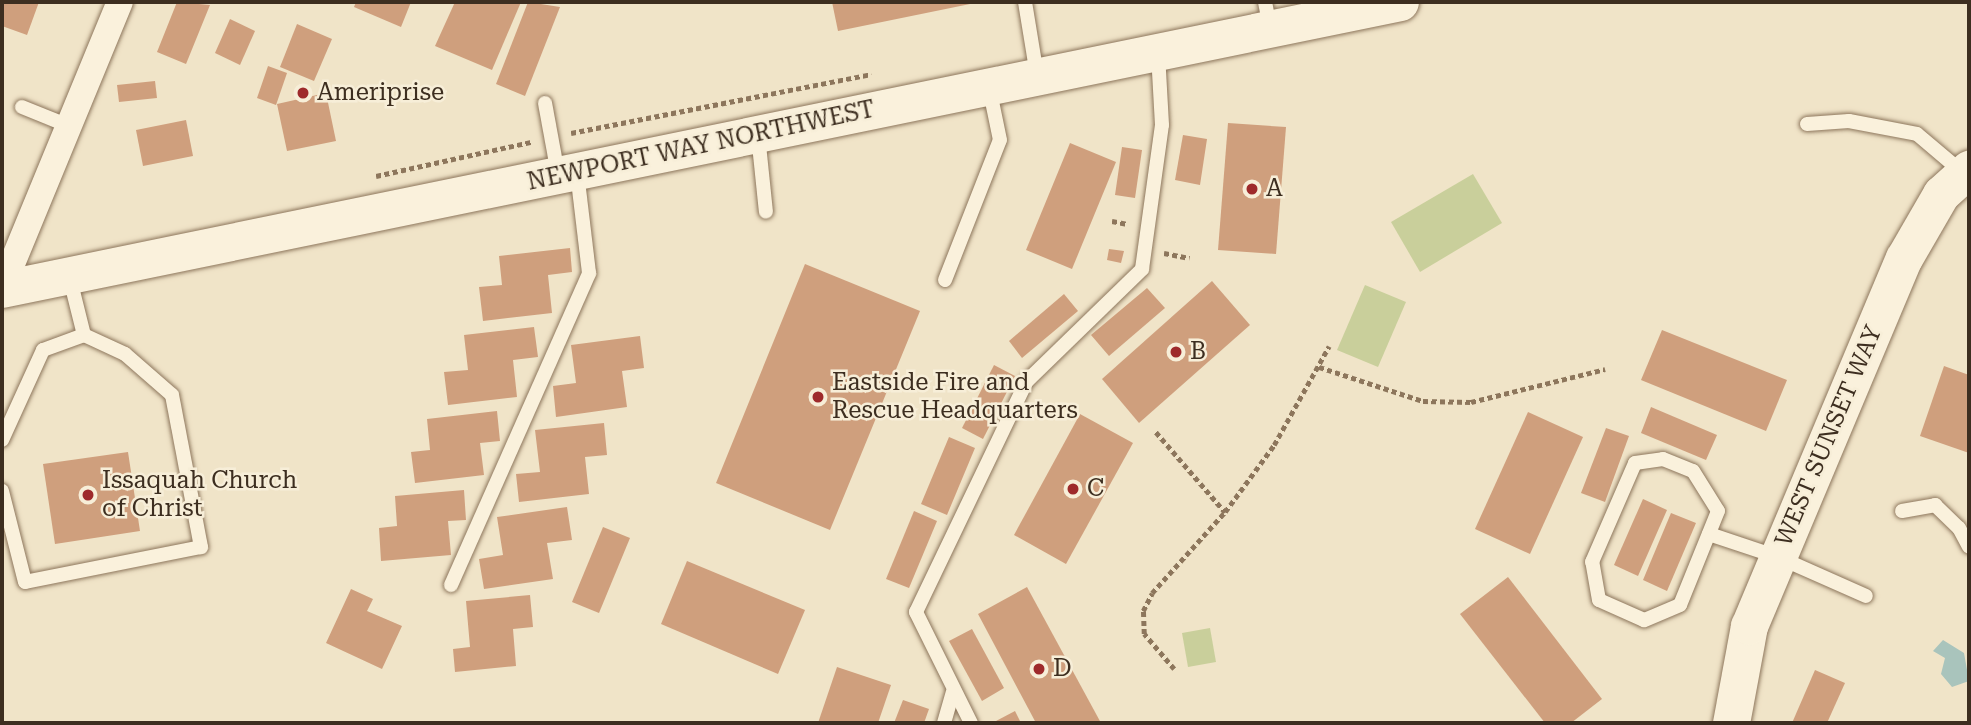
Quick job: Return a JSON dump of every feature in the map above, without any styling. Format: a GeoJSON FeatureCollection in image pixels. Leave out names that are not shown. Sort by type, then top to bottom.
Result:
{"type":"FeatureCollection","features":[{"type":"Feature","properties":{"kind":"street"},"geometry":{"type":"LineString","coordinates":[[2,288],[120,2]]}},
{"type":"Feature","properties":{"kind":"street","name":"NEWPORT WAY NORTHWEST"},"geometry":{"type":"LineString","coordinates":[[2,288],[1158,52],[1268,15],[1380,4]]}},
{"type":"Feature","properties":{"kind":"street","name":"WEST SUNSET WAY"},"geometry":{"type":"LineString","coordinates":[[1731,723],[1749,626],[1904,258],[1941,194],[1966,171]]}},
{"type":"Feature","properties":{"kind":"lane"},"geometry":{"type":"LineString","coordinates":[[1025,2],[1037,76]]}},
{"type":"Feature","properties":{"kind":"lane"},"geometry":{"type":"LineString","coordinates":[[971,723],[953,692],[916,612],[1026,382],[1142,269],[1162,125],[1158,52]]}},
{"type":"Feature","properties":{"kind":"lane"},"geometry":{"type":"LineString","coordinates":[[945,280],[1000,140],[988,87]]}},
{"type":"Feature","properties":{"kind":"lane"},"geometry":{"type":"LineString","coordinates":[[451,585],[589,273],[567,173],[545,103]]}},
{"type":"Feature","properties":{"kind":"lane"},"geometry":{"type":"LineString","coordinates":[[22,107],[69,126]]}},
{"type":"Feature","properties":{"kind":"lane"},"geometry":{"type":"LineString","coordinates":[[1807,124],[1849,121],[1917,134],[1966,171]]}},
{"type":"Feature","properties":{"kind":"lane"},"geometry":{"type":"LineString","coordinates":[[758,134],[766,212]]}},
{"type":"Feature","properties":{"kind":"lane"},"geometry":{"type":"LineString","coordinates":[[69,274],[84,335]]}},
{"type":"Feature","properties":{"kind":"lane"},"geometry":{"type":"LineString","coordinates":[[2,440],[43,350],[84,335],[125,354],[173,395],[201,547],[25,582],[2,491]]}},
{"type":"Feature","properties":{"kind":"lane"},"geometry":{"type":"LineString","coordinates":[[1663,459],[1693,471],[1718,511],[1709,534],[1680,605],[1644,620],[1599,600],[1592,562],[1635,463],[1663,459]]}},
{"type":"Feature","properties":{"kind":"lane"},"geometry":{"type":"LineString","coordinates":[[1902,511],[1935,505],[1959,527],[1969,547]]}},
{"type":"Feature","properties":{"kind":"lane"},"geometry":{"type":"LineString","coordinates":[[1709,534],[1778,557],[1867,596]]}},
{"type":"Feature","properties":{"kind":"lane"},"geometry":{"type":"LineString","coordinates":[[944,723],[953,692]]}},
{"type":"Feature","properties":{"kind":"path"},"geometry":{"type":"LineString","coordinates":[[1174,669],[1144,634],[1143,611],[1152,593],[1225,512],[1274,445],[1329,346]]}},
{"type":"Feature","properties":{"kind":"path"},"geometry":{"type":"LineString","coordinates":[[1319,367],[1423,401],[1471,402],[1605,369]]}},
{"type":"Feature","properties":{"kind":"path"},"geometry":{"type":"LineString","coordinates":[[1156,432],[1225,512]]}},
{"type":"Feature","properties":{"kind":"green space"},"geometry":{"type":"Polygon","coordinates":[[[1473,174],[1502,223],[1420,272],[1391,222],[1473,174]]]}},
{"type":"Feature","properties":{"kind":"green space"},"geometry":{"type":"Polygon","coordinates":[[[1365,285],[1406,302],[1378,367],[1337,350],[1365,285]]]}},
{"type":"Feature","properties":{"kind":"green space"},"geometry":{"type":"Polygon","coordinates":[[[1210,628],[1216,662],[1188,667],[1182,633],[1210,628]]]}},
{"type":"Feature","properties":{"kind":"water"},"geometry":{"type":"Polygon","coordinates":[[[1943,640],[1964,653],[1969,681],[1952,687],[1941,674],[1945,658],[1933,651],[1943,640]]]}},
{"type":"Feature","properties":{"kind":"building"},"geometry":{"type":"Polygon","coordinates":[[[2,2],[39,2],[27,35],[2,26],[2,2]]]}},
{"type":"Feature","properties":{"kind":"building"},"geometry":{"type":"Polygon","coordinates":[[[177,2],[210,5],[186,64],[157,52],[177,2]]]}},
{"type":"Feature","properties":{"kind":"building"},"geometry":{"type":"Polygon","coordinates":[[[356,2],[411,2],[401,27],[354,7],[356,2]]]}},
{"type":"Feature","properties":{"kind":"building"},"geometry":{"type":"Polygon","coordinates":[[[455,2],[521,2],[492,70],[435,46],[455,2]]]}},
{"type":"Feature","properties":{"kind":"building"},"geometry":{"type":"Polygon","coordinates":[[[528,2],[560,7],[525,96],[496,84],[528,2]]]}},
{"type":"Feature","properties":{"kind":"building"},"geometry":{"type":"Polygon","coordinates":[[[832,2],[975,2],[975,3],[838,31],[832,2]]]}},
{"type":"Feature","properties":{"kind":"building"},"geometry":{"type":"Polygon","coordinates":[[[230,19],[255,31],[240,65],[215,53],[230,19]]]}},
{"type":"Feature","properties":{"kind":"building"},"geometry":{"type":"Polygon","coordinates":[[[297,24],[332,39],[314,81],[280,67],[297,24]]]}},
{"type":"Feature","properties":{"kind":"building"},"geometry":{"type":"Polygon","coordinates":[[[268,66],[287,73],[276,105],[257,98],[268,66]]]}},
{"type":"Feature","properties":{"kind":"building"},"geometry":{"type":"Polygon","coordinates":[[[155,81],[157,98],[119,102],[117,85],[155,81]]]}},
{"type":"Feature","properties":{"kind":"building"},"geometry":{"type":"Polygon","coordinates":[[[326,93],[336,141],[287,151],[277,104],[326,93]]]}},
{"type":"Feature","properties":{"kind":"building"},"geometry":{"type":"Polygon","coordinates":[[[186,120],[193,156],[143,166],[136,130],[186,120]]]}},
{"type":"Feature","properties":{"kind":"building","name":"A"},"geometry":{"type":"Polygon","coordinates":[[[1228,123],[1286,127],[1276,254],[1218,250],[1228,123]]]}},
{"type":"Feature","properties":{"kind":"building"},"geometry":{"type":"Polygon","coordinates":[[[1183,135],[1207,139],[1200,185],[1175,180],[1183,135]]]}},
{"type":"Feature","properties":{"kind":"building"},"geometry":{"type":"Polygon","coordinates":[[[1070,143],[1116,162],[1072,269],[1026,250],[1070,143]]]}},
{"type":"Feature","properties":{"kind":"building"},"geometry":{"type":"Polygon","coordinates":[[[1122,147],[1142,150],[1135,198],[1115,195],[1122,147]]]}},
{"type":"Feature","properties":{"kind":"building"},"geometry":{"type":"Polygon","coordinates":[[[570,248],[572,272],[548,275],[552,313],[483,321],[479,287],[502,285],[499,256],[570,248]]]}},
{"type":"Feature","properties":{"kind":"building"},"geometry":{"type":"Polygon","coordinates":[[[1109,249],[1124,251],[1121,263],[1107,260],[1109,249]]]}},
{"type":"Feature","properties":{"kind":"building","name":"Eastside Fire and Rescue Headquarters"},"geometry":{"type":"Polygon","coordinates":[[[805,264],[920,311],[830,530],[716,483],[805,264]]]}},
{"type":"Feature","properties":{"kind":"building","name":"B"},"geometry":{"type":"Polygon","coordinates":[[[1212,281],[1250,325],[1139,423],[1102,379],[1212,281]]]}},
{"type":"Feature","properties":{"kind":"building"},"geometry":{"type":"Polygon","coordinates":[[[1147,288],[1165,308],[1109,356],[1091,335],[1147,288]]]}},
{"type":"Feature","properties":{"kind":"building"},"geometry":{"type":"Polygon","coordinates":[[[1064,294],[1078,311],[1022,358],[1009,341],[1064,294]]]}},
{"type":"Feature","properties":{"kind":"building"},"geometry":{"type":"Polygon","coordinates":[[[534,327],[538,357],[513,360],[517,397],[448,405],[444,372],[468,370],[464,335],[534,327]]]}},
{"type":"Feature","properties":{"kind":"building"},"geometry":{"type":"Polygon","coordinates":[[[1662,330],[1787,380],[1766,431],[1641,380],[1662,330]]]}},
{"type":"Feature","properties":{"kind":"building"},"geometry":{"type":"Polygon","coordinates":[[[640,336],[644,368],[622,371],[627,407],[556,417],[553,386],[576,383],[571,345],[640,336]]]}},
{"type":"Feature","properties":{"kind":"building"},"geometry":{"type":"Polygon","coordinates":[[[994,365],[1015,376],[983,439],[962,428],[994,365]]]}},
{"type":"Feature","properties":{"kind":"building"},"geometry":{"type":"Polygon","coordinates":[[[1944,366],[1969,375],[1969,453],[1920,436],[1944,366]]]}},
{"type":"Feature","properties":{"kind":"building"},"geometry":{"type":"Polygon","coordinates":[[[1651,407],[1717,435],[1706,460],[1641,433],[1651,407]]]}},
{"type":"Feature","properties":{"kind":"building"},"geometry":{"type":"Polygon","coordinates":[[[497,411],[500,441],[480,443],[484,475],[415,483],[411,452],[430,450],[427,419],[497,411]]]}},
{"type":"Feature","properties":{"kind":"building"},"geometry":{"type":"Polygon","coordinates":[[[1528,412],[1583,437],[1530,554],[1475,529],[1528,412]]]}},
{"type":"Feature","properties":{"kind":"building","name":"C"},"geometry":{"type":"Polygon","coordinates":[[[1080,414],[1133,443],[1066,564],[1014,535],[1080,414]]]}},
{"type":"Feature","properties":{"kind":"building"},"geometry":{"type":"Polygon","coordinates":[[[604,423],[607,455],[585,457],[589,494],[519,502],[516,474],[540,472],[535,430],[604,423]]]}},
{"type":"Feature","properties":{"kind":"building"},"geometry":{"type":"Polygon","coordinates":[[[1606,428],[1629,436],[1605,502],[1581,493],[1606,428]]]}},
{"type":"Feature","properties":{"kind":"building"},"geometry":{"type":"Polygon","coordinates":[[[949,437],[975,448],[947,515],[921,504],[949,437]]]}},
{"type":"Feature","properties":{"kind":"building"},"geometry":{"type":"Polygon","coordinates":[[[128,452],[140,531],[55,544],[43,464],[128,452]]]}},
{"type":"Feature","properties":{"kind":"building"},"geometry":{"type":"Polygon","coordinates":[[[464,490],[466,520],[448,521],[451,555],[381,561],[379,528],[397,526],[395,496],[464,490]]]}},
{"type":"Feature","properties":{"kind":"building"},"geometry":{"type":"Polygon","coordinates":[[[1643,499],[1667,510],[1638,576],[1614,565],[1643,499]]]}},
{"type":"Feature","properties":{"kind":"building"},"geometry":{"type":"Polygon","coordinates":[[[567,507],[572,540],[547,543],[553,579],[484,589],[479,559],[503,555],[497,517],[567,507]]]}},
{"type":"Feature","properties":{"kind":"building"},"geometry":{"type":"Polygon","coordinates":[[[914,511],[937,521],[909,588],[886,579],[914,511]]]}},
{"type":"Feature","properties":{"kind":"building"},"geometry":{"type":"Polygon","coordinates":[[[1671,513],[1696,523],[1667,591],[1643,580],[1671,513]]]}},
{"type":"Feature","properties":{"kind":"building"},"geometry":{"type":"Polygon","coordinates":[[[603,527],[630,538],[599,613],[572,602],[603,527]]]}},
{"type":"Feature","properties":{"kind":"building"},"geometry":{"type":"Polygon","coordinates":[[[687,561],[805,610],[778,674],[661,624],[687,561]]]}},
{"type":"Feature","properties":{"kind":"building"},"geometry":{"type":"Polygon","coordinates":[[[1508,577],[1602,699],[1571,723],[1545,723],[1460,614],[1508,577]]]}},
{"type":"Feature","properties":{"kind":"building","name":"D"},"geometry":{"type":"Polygon","coordinates":[[[1027,587],[1101,723],[1036,723],[978,614],[1027,587]]]}},
{"type":"Feature","properties":{"kind":"building"},"geometry":{"type":"Polygon","coordinates":[[[351,589],[373,599],[367,611],[402,626],[382,669],[326,643],[351,589]]]}},
{"type":"Feature","properties":{"kind":"building"},"geometry":{"type":"Polygon","coordinates":[[[530,595],[533,627],[513,629],[516,666],[455,672],[453,649],[470,647],[466,601],[530,595]]]}},
{"type":"Feature","properties":{"kind":"building"},"geometry":{"type":"Polygon","coordinates":[[[972,629],[1004,688],[982,701],[949,641],[972,629]]]}},
{"type":"Feature","properties":{"kind":"building"},"geometry":{"type":"Polygon","coordinates":[[[837,667],[891,685],[878,723],[818,723],[837,667]]]}},
{"type":"Feature","properties":{"kind":"building"},"geometry":{"type":"Polygon","coordinates":[[[1815,670],[1845,683],[1827,723],[1792,723],[1815,670]]]}},
{"type":"Feature","properties":{"kind":"building"},"geometry":{"type":"Polygon","coordinates":[[[903,700],[929,709],[924,723],[894,723],[903,700]]]}},
{"type":"Feature","properties":{"kind":"building"},"geometry":{"type":"Polygon","coordinates":[[[1015,711],[1021,723],[997,723],[996,721],[1015,711]]]}},
{"type":"Feature","properties":{"kind":"place","name":"Ameriprise"},"geometry":{"type":"Point","coordinates":[303,93]}},
{"type":"Feature","properties":{"kind":"place","name":"A"},"geometry":{"type":"Point","coordinates":[1252,189]}},
{"type":"Feature","properties":{"kind":"place","name":"B"},"geometry":{"type":"Point","coordinates":[1176,352]}},
{"type":"Feature","properties":{"kind":"place","name":"Eastside Fire and Rescue Headquarters"},"geometry":{"type":"Point","coordinates":[818,397]}},
{"type":"Feature","properties":{"kind":"place","name":"C"},"geometry":{"type":"Point","coordinates":[1073,489]}},
{"type":"Feature","properties":{"kind":"place","name":"Issaquah Church of Christ"},"geometry":{"type":"Point","coordinates":[88,495]}},
{"type":"Feature","properties":{"kind":"place","name":"D"},"geometry":{"type":"Point","coordinates":[1039,669]}}]}
